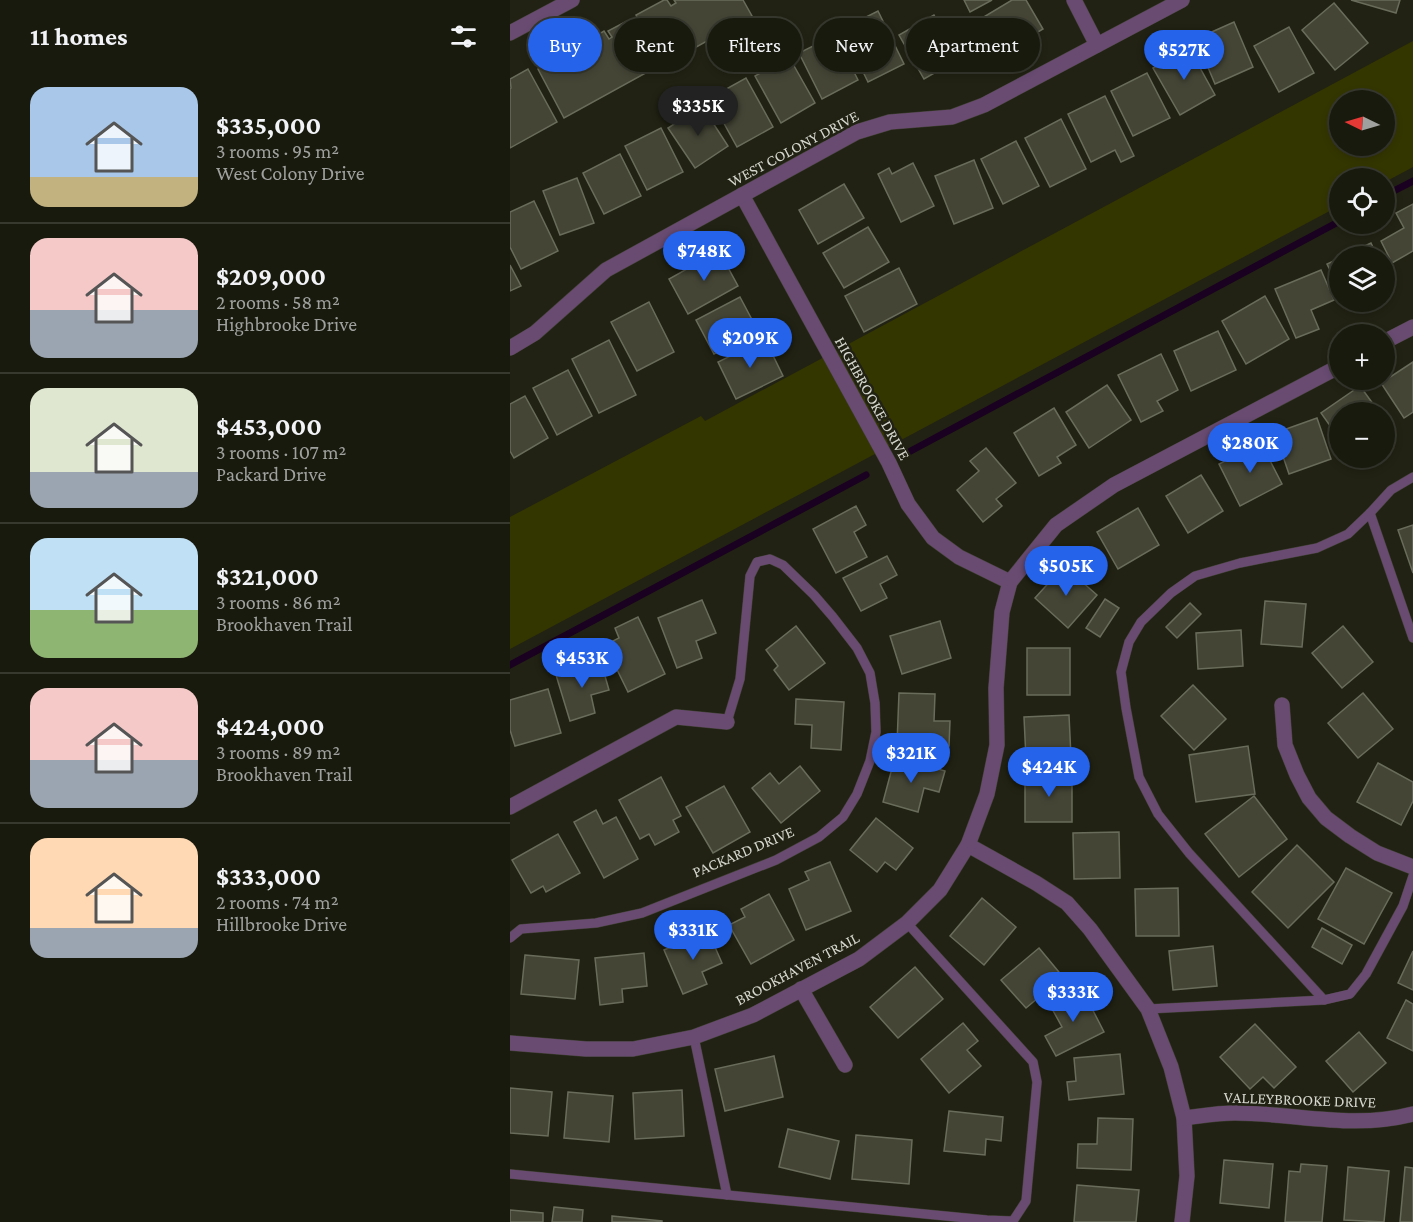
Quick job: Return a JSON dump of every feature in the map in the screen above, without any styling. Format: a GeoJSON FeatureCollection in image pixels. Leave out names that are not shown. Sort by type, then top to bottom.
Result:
{"type":"FeatureCollection","features":[{"type":"Feature","properties":{"kind":"street"},"geometry":{"type":"LineString","coordinates":[[510,33],[572,0]]}},
{"type":"Feature","properties":{"kind":"street"},"geometry":{"type":"LineString","coordinates":[[1074,0],[1096,45]]}},
{"type":"Feature","properties":{"kind":"street","name":"WEST COLONY DRIVE"},"geometry":{"type":"LineString","coordinates":[[510,348],[535,333],[606,270],[857,132],[890,122],[952,117],[984,105],[1182,0]]}},
{"type":"Feature","properties":{"kind":"street","name":"HIGHBROOKE DRIVE"},"geometry":{"type":"LineString","coordinates":[[742,195],[889,463],[908,504],[933,538],[959,557],[1010,582]]}},
{"type":"Feature","properties":{"kind":"street"},"geometry":{"type":"LineString","coordinates":[[1395,336],[1413,327]]}},
{"type":"Feature","properties":{"kind":"street","name":"BROOKHAVEN TRAIL"},"geometry":{"type":"LineString","coordinates":[[510,1043],[586,1049],[633,1049],[694,1037],[753,1015],[859,959],[907,923],[940,890],[968,845],[987,794],[997,744],[996,688],[1000,630],[1010,582],[1056,525],[1114,485],[1329,372]]}},
{"type":"Feature","properties":{"kind":"street"},"geometry":{"type":"LineString","coordinates":[[1282,705],[1285,745],[1310,798],[1326,818],[1377,853],[1413,867]]}},
{"type":"Feature","properties":{"kind":"street","name":"PACKARD DRIVE"},"geometry":{"type":"LineString","coordinates":[[510,807],[676,717],[727,722]]}},
{"type":"Feature","properties":{"kind":"street"},"geometry":{"type":"LineString","coordinates":[[968,845],[1068,903],[1090,929],[1148,1010],[1171,1067],[1185,1118],[1187,1176],[1182,1222]]}},
{"type":"Feature","properties":{"kind":"street"},"geometry":{"type":"LineString","coordinates":[[801,989],[845,1065]]}},
{"type":"Feature","properties":{"kind":"street","name":"VALLEYBROOKE DRIVE"},"geometry":{"type":"LineString","coordinates":[[1185,1118],[1234,1113],[1353,1122],[1393,1119],[1413,1113]]}},
{"type":"Feature","properties":{"kind":"lane"},"geometry":{"type":"LineString","coordinates":[[1324,1000],[1189,853],[1158,814],[1139,777],[1126,708],[1122,672],[1129,642],[1141,622],[1171,593],[1195,576],[1240,563],[1317,548],[1348,534],[1391,490],[1413,477]]}},
{"type":"Feature","properties":{"kind":"lane"},"geometry":{"type":"LineString","coordinates":[[1370,513],[1413,638]]}},
{"type":"Feature","properties":{"kind":"lane","name":"PACKARD DRIVE"},"geometry":{"type":"LineString","coordinates":[[510,938],[520,929],[597,924],[642,913],[776,860],[819,837],[843,817],[857,794],[870,761],[876,732],[875,704],[870,673],[857,648],[833,617],[783,565],[770,559],[757,562],[750,576],[740,679],[727,722]]}},
{"type":"Feature","properties":{"kind":"lane"},"geometry":{"type":"LineString","coordinates":[[1148,1010],[1324,1000],[1350,994],[1366,974],[1403,906],[1413,876]]}},
{"type":"Feature","properties":{"kind":"lane"},"geometry":{"type":"LineString","coordinates":[[510,1174],[1013,1221],[1026,1201],[1037,1082],[1033,1062],[907,923]]}},
{"type":"Feature","properties":{"kind":"lane"},"geometry":{"type":"LineString","coordinates":[[694,1037],[727,1195]]}},
{"type":"Feature","properties":{"kind":"shaded area"},"geometry":{"type":"Polygon","coordinates":[[[1413,41],[1413,167],[1395,177],[1395,168],[1329,168],[1329,211],[510,649],[510,517],[701,416],[705,421],[1413,41]]]}},
{"type":"Feature","properties":{"kind":"building"},"geometry":{"type":"Polygon","coordinates":[[[664,0],[667,0],[671,6],[676,3],[674,0],[743,0],[752,16],[748,18],[707,18],[707,41],[695,48],[695,18],[638,18],[636,15],[664,0]]]}},
{"type":"Feature","properties":{"kind":"building"},"geometry":{"type":"Polygon","coordinates":[[[964,0],[992,0],[970,12],[964,0]]]}},
{"type":"Feature","properties":{"kind":"building"},"geometry":{"type":"Polygon","coordinates":[[[1012,0],[1026,0],[1037,18],[982,18],[1012,0]]]}},
{"type":"Feature","properties":{"kind":"building"},"geometry":{"type":"Polygon","coordinates":[[[1351,0],[1400,0],[1396,13],[1351,0]]]}},
{"type":"Feature","properties":{"kind":"building"},"geometry":{"type":"Polygon","coordinates":[[[1334,3],[1368,43],[1335,70],[1302,30],[1334,3]]]}},
{"type":"Feature","properties":{"kind":"building"},"geometry":{"type":"Polygon","coordinates":[[[878,11],[881,18],[864,18],[878,11]]]}},
{"type":"Feature","properties":{"kind":"building"},"geometry":{"type":"Polygon","coordinates":[[[1234,22],[1253,67],[1215,84],[1196,39],[1234,22]]]}},
{"type":"Feature","properties":{"kind":"building"},"geometry":{"type":"Polygon","coordinates":[[[1289,27],[1314,73],[1279,92],[1254,46],[1289,27]]]}},
{"type":"Feature","properties":{"kind":"building"},"geometry":{"type":"Polygon","coordinates":[[[614,28],[614,72],[648,72],[564,118],[540,72],[602,72],[602,32],[604,31],[609,39],[612,37],[608,31],[614,28]]]}},
{"type":"Feature","properties":{"kind":"building"},"geometry":{"type":"Polygon","coordinates":[[[906,31],[906,47],[899,35],[906,31]]]}},
{"type":"Feature","properties":{"kind":"building"},"geometry":{"type":"Polygon","coordinates":[[[894,44],[904,64],[894,69],[894,44]]]}},
{"type":"Feature","properties":{"kind":"building"},"geometry":{"type":"Polygon","coordinates":[[[814,46],[814,72],[854,72],[858,80],[822,99],[802,59],[802,52],[814,46]]]}},
{"type":"Feature","properties":{"kind":"building"},"geometry":{"type":"Polygon","coordinates":[[[1189,48],[1215,95],[1180,115],[1153,68],[1189,48]]]}},
{"type":"Feature","properties":{"kind":"building"},"geometry":{"type":"Polygon","coordinates":[[[528,69],[557,122],[510,148],[511,88],[510,79],[528,69]]]}},
{"type":"Feature","properties":{"kind":"building"},"geometry":{"type":"Polygon","coordinates":[[[762,72],[797,72],[815,103],[781,123],[755,76],[762,72]]]}},
{"type":"Feature","properties":{"kind":"building"},"geometry":{"type":"Polygon","coordinates":[[[863,72],[888,72],[868,82],[863,72]]]}},
{"type":"Feature","properties":{"kind":"building"},"geometry":{"type":"Polygon","coordinates":[[[920,72],[936,72],[924,79],[920,72]]]}},
{"type":"Feature","properties":{"kind":"building"},"geometry":{"type":"Polygon","coordinates":[[[1147,73],[1170,118],[1133,136],[1111,91],[1147,73]]]}},
{"type":"Feature","properties":{"kind":"building"},"geometry":{"type":"Polygon","coordinates":[[[746,78],[773,127],[737,147],[710,98],[746,78]]]}},
{"type":"Feature","properties":{"kind":"building"},"geometry":{"type":"Polygon","coordinates":[[[1105,96],[1134,156],[1121,162],[1115,150],[1091,162],[1068,114],[1105,96]]]}},
{"type":"Feature","properties":{"kind":"building"},"geometry":{"type":"Polygon","coordinates":[[[702,106],[728,146],[695,168],[668,128],[702,106]]]}},
{"type":"Feature","properties":{"kind":"building"},"geometry":{"type":"Polygon","coordinates":[[[1061,119],[1086,169],[1050,187],[1025,138],[1061,119]]]}},
{"type":"Feature","properties":{"kind":"building"},"geometry":{"type":"Polygon","coordinates":[[[661,128],[683,172],[647,190],[625,146],[661,128]]]}},
{"type":"Feature","properties":{"kind":"building"},"geometry":{"type":"Polygon","coordinates":[[[1016,141],[1039,186],[1003,204],[981,159],[1016,141]]]}},
{"type":"Feature","properties":{"kind":"building"},"geometry":{"type":"Polygon","coordinates":[[[620,154],[641,196],[604,214],[583,173],[620,154]]]}},
{"type":"Feature","properties":{"kind":"building"},"geometry":{"type":"Polygon","coordinates":[[[974,160],[993,208],[954,224],[935,176],[974,160]]]}},
{"type":"Feature","properties":{"kind":"building"},"geometry":{"type":"Polygon","coordinates":[[[913,163],[934,206],[901,222],[878,174],[889,168],[892,174],[913,163]]]}},
{"type":"Feature","properties":{"kind":"building"},"geometry":{"type":"Polygon","coordinates":[[[577,178],[594,223],[560,235],[543,191],[577,178]]]}},
{"type":"Feature","properties":{"kind":"building"},"geometry":{"type":"Polygon","coordinates":[[[844,184],[864,218],[818,244],[799,210],[844,184]]]}},
{"type":"Feature","properties":{"kind":"building"},"geometry":{"type":"Polygon","coordinates":[[[534,201],[558,251],[521,269],[510,247],[510,212],[534,201]]]}},
{"type":"Feature","properties":{"kind":"building"},"geometry":{"type":"Polygon","coordinates":[[[1413,204],[1413,251],[1395,261],[1395,246],[1384,246],[1381,241],[1404,228],[1396,213],[1413,204]]]}},
{"type":"Feature","properties":{"kind":"building"},"geometry":{"type":"Polygon","coordinates":[[[868,227],[889,262],[844,288],[823,253],[868,227]]]}},
{"type":"Feature","properties":{"kind":"building"},"geometry":{"type":"Polygon","coordinates":[[[719,251],[738,286],[688,314],[669,279],[719,251]]]}},
{"type":"Feature","properties":{"kind":"building"},"geometry":{"type":"Polygon","coordinates":[[[510,265],[521,286],[510,291],[510,265]]]}},
{"type":"Feature","properties":{"kind":"building"},"geometry":{"type":"Polygon","coordinates":[[[899,268],[917,304],[864,332],[845,296],[899,268]]]}},
{"type":"Feature","properties":{"kind":"building"},"geometry":{"type":"Polygon","coordinates":[[[1321,270],[1329,288],[1329,302],[1311,310],[1319,329],[1296,338],[1275,289],[1321,270]]]}},
{"type":"Feature","properties":{"kind":"building"},"geometry":{"type":"Polygon","coordinates":[[[1265,296],[1289,339],[1246,364],[1222,321],[1265,296]]]}},
{"type":"Feature","properties":{"kind":"building"},"geometry":{"type":"Polygon","coordinates":[[[740,297],[758,331],[714,354],[696,320],[740,297]]]}},
{"type":"Feature","properties":{"kind":"building"},"geometry":{"type":"Polygon","coordinates":[[[649,302],[674,352],[637,371],[611,322],[649,302]]]}},
{"type":"Feature","properties":{"kind":"building"},"geometry":{"type":"Polygon","coordinates":[[[1218,331],[1236,370],[1191,391],[1174,351],[1218,331]]]}},
{"type":"Feature","properties":{"kind":"building"},"geometry":{"type":"Polygon","coordinates":[[[765,339],[783,376],[736,399],[718,362],[765,339]]]}},
{"type":"Feature","properties":{"kind":"building"},"geometry":{"type":"Polygon","coordinates":[[[609,340],[636,395],[599,413],[572,359],[609,340]]]}},
{"type":"Feature","properties":{"kind":"building"},"geometry":{"type":"Polygon","coordinates":[[[1161,354],[1178,390],[1157,401],[1163,411],[1141,422],[1118,375],[1161,354]]]}},
{"type":"Feature","properties":{"kind":"building"},"geometry":{"type":"Polygon","coordinates":[[[1413,362],[1413,412],[1404,418],[1386,390],[1395,390],[1395,374],[1413,362]]]}},
{"type":"Feature","properties":{"kind":"building"},"geometry":{"type":"Polygon","coordinates":[[[568,370],[592,416],[557,435],[533,388],[568,370]]]}},
{"type":"Feature","properties":{"kind":"building"},"geometry":{"type":"Polygon","coordinates":[[[1107,385],[1131,420],[1089,448],[1066,412],[1107,385]]]}},
{"type":"Feature","properties":{"kind":"building"},"geometry":{"type":"Polygon","coordinates":[[[1354,390],[1363,390],[1372,402],[1337,402],[1354,390]]]}},
{"type":"Feature","properties":{"kind":"building"},"geometry":{"type":"Polygon","coordinates":[[[525,396],[548,438],[514,458],[510,451],[510,404],[525,396]]]}},
{"type":"Feature","properties":{"kind":"building"},"geometry":{"type":"Polygon","coordinates":[[[1329,407],[1329,424],[1321,413],[1329,407]]]}},
{"type":"Feature","properties":{"kind":"building"},"geometry":{"type":"Polygon","coordinates":[[[1054,408],[1076,445],[1057,457],[1061,463],[1039,476],[1014,433],[1054,408]]]}},
{"type":"Feature","properties":{"kind":"building"},"geometry":{"type":"Polygon","coordinates":[[[1317,418],[1329,453],[1329,460],[1289,474],[1275,433],[1317,418]]]}},
{"type":"Feature","properties":{"kind":"building"},"geometry":{"type":"Polygon","coordinates":[[[1261,443],[1282,484],[1240,506],[1219,464],[1261,443]]]}},
{"type":"Feature","properties":{"kind":"building"},"geometry":{"type":"Polygon","coordinates":[[[986,448],[1016,483],[996,499],[1002,506],[983,522],[957,490],[979,471],[970,461],[986,448]]]}},
{"type":"Feature","properties":{"kind":"building"},"geometry":{"type":"Polygon","coordinates":[[[1201,475],[1223,511],[1188,533],[1166,496],[1201,475]]]}},
{"type":"Feature","properties":{"kind":"building"},"geometry":{"type":"Polygon","coordinates":[[[856,506],[866,525],[854,532],[867,557],[836,573],[813,529],[856,506]]]}},
{"type":"Feature","properties":{"kind":"building"},"geometry":{"type":"Polygon","coordinates":[[[1138,508],[1159,545],[1118,569],[1097,532],[1138,508]]]}},
{"type":"Feature","properties":{"kind":"building"},"geometry":{"type":"Polygon","coordinates":[[[1413,525],[1413,573],[1398,530],[1413,525]]]}},
{"type":"Feature","properties":{"kind":"building"},"geometry":{"type":"Polygon","coordinates":[[[887,556],[897,575],[880,584],[887,598],[861,611],[843,578],[887,556]]]}},
{"type":"Feature","properties":{"kind":"building"},"geometry":{"type":"Polygon","coordinates":[[[1064,566],[1097,595],[1068,628],[1035,598],[1064,566]]]}},
{"type":"Feature","properties":{"kind":"building"},"geometry":{"type":"Polygon","coordinates":[[[1105,599],[1119,608],[1100,637],[1086,628],[1105,599]]]}},
{"type":"Feature","properties":{"kind":"building"},"geometry":{"type":"Polygon","coordinates":[[[702,600],[716,633],[696,641],[702,658],[677,668],[658,618],[702,600]]]}},
{"type":"Feature","properties":{"kind":"building"},"geometry":{"type":"Polygon","coordinates":[[[1265,601],[1306,604],[1302,647],[1261,644],[1265,601]]]}},
{"type":"Feature","properties":{"kind":"building"},"geometry":{"type":"Polygon","coordinates":[[[1190,603],[1201,614],[1177,638],[1166,627],[1190,603]]]}},
{"type":"Feature","properties":{"kind":"building"},"geometry":{"type":"Polygon","coordinates":[[[638,617],[665,674],[628,692],[605,645],[619,638],[615,628],[638,617]]]}},
{"type":"Feature","properties":{"kind":"building"},"geometry":{"type":"Polygon","coordinates":[[[940,621],[951,658],[902,674],[890,636],[940,621]]]}},
{"type":"Feature","properties":{"kind":"building"},"geometry":{"type":"Polygon","coordinates":[[[796,626],[825,663],[789,690],[774,670],[778,666],[766,650],[796,626]]]}},
{"type":"Feature","properties":{"kind":"building"},"geometry":{"type":"Polygon","coordinates":[[[1343,626],[1373,662],[1342,688],[1312,653],[1343,626]]]}},
{"type":"Feature","properties":{"kind":"building"},"geometry":{"type":"Polygon","coordinates":[[[1241,630],[1243,666],[1198,669],[1196,633],[1241,630]]]}},
{"type":"Feature","properties":{"kind":"building"},"geometry":{"type":"Polygon","coordinates":[[[1027,648],[1070,648],[1070,695],[1027,695],[1027,648]]]}},
{"type":"Feature","properties":{"kind":"building"},"geometry":{"type":"Polygon","coordinates":[[[601,662],[609,690],[591,695],[595,713],[570,721],[556,675],[601,662]]]}},
{"type":"Feature","properties":{"kind":"building"},"geometry":{"type":"Polygon","coordinates":[[[1193,685],[1226,719],[1194,750],[1161,716],[1193,685]]]}},
{"type":"Feature","properties":{"kind":"building"},"geometry":{"type":"Polygon","coordinates":[[[548,689],[561,733],[515,746],[510,730],[510,700],[548,689]]]}},
{"type":"Feature","properties":{"kind":"building"},"geometry":{"type":"Polygon","coordinates":[[[899,693],[935,694],[934,721],[950,721],[949,746],[897,744],[899,693]]]}},
{"type":"Feature","properties":{"kind":"building"},"geometry":{"type":"Polygon","coordinates":[[[1363,693],[1393,729],[1358,758],[1328,723],[1363,693]]]}},
{"type":"Feature","properties":{"kind":"building"},"geometry":{"type":"Polygon","coordinates":[[[796,699],[844,702],[841,750],[811,748],[812,725],[795,724],[796,699]]]}},
{"type":"Feature","properties":{"kind":"building"},"geometry":{"type":"Polygon","coordinates":[[[1069,715],[1071,757],[1026,759],[1024,717],[1069,715]]]}},
{"type":"Feature","properties":{"kind":"building"},"geometry":{"type":"Polygon","coordinates":[[[1248,746],[1255,794],[1196,802],[1189,755],[1248,746]]]}},
{"type":"Feature","properties":{"kind":"building"},"geometry":{"type":"Polygon","coordinates":[[[895,757],[945,771],[939,792],[924,788],[918,812],[883,802],[895,757]]]}},
{"type":"Feature","properties":{"kind":"building"},"geometry":{"type":"Polygon","coordinates":[[[1378,763],[1413,782],[1413,801],[1401,825],[1357,802],[1378,763]]]}},
{"type":"Feature","properties":{"kind":"building"},"geometry":{"type":"Polygon","coordinates":[[[800,766],[820,791],[781,823],[752,788],[770,773],[779,784],[800,766]]]}},
{"type":"Feature","properties":{"kind":"building"},"geometry":{"type":"Polygon","coordinates":[[[1025,775],[1072,775],[1072,822],[1025,822],[1025,775]]]}},
{"type":"Feature","properties":{"kind":"building"},"geometry":{"type":"Polygon","coordinates":[[[661,777],[681,816],[673,820],[679,832],[655,845],[649,834],[640,839],[619,800],[661,777]]]}},
{"type":"Feature","properties":{"kind":"building"},"geometry":{"type":"Polygon","coordinates":[[[724,786],[750,832],[713,853],[686,807],[724,786]]]}},
{"type":"Feature","properties":{"kind":"building"},"geometry":{"type":"Polygon","coordinates":[[[1254,796],[1287,839],[1239,877],[1205,834],[1254,796]]]}},
{"type":"Feature","properties":{"kind":"building"},"geometry":{"type":"Polygon","coordinates":[[[596,810],[603,824],[616,817],[638,859],[604,878],[574,822],[596,810]]]}},
{"type":"Feature","properties":{"kind":"building"},"geometry":{"type":"Polygon","coordinates":[[[876,818],[913,848],[896,870],[885,862],[877,872],[850,850],[876,818]]]}},
{"type":"Feature","properties":{"kind":"building"},"geometry":{"type":"Polygon","coordinates":[[[1119,832],[1120,878],[1074,879],[1073,833],[1119,832]]]}},
{"type":"Feature","properties":{"kind":"building"},"geometry":{"type":"Polygon","coordinates":[[[558,834],[580,873],[546,892],[543,886],[531,893],[512,860],[558,834]]]}},
{"type":"Feature","properties":{"kind":"building"},"geometry":{"type":"Polygon","coordinates":[[[1297,845],[1334,882],[1288,928],[1252,892],[1297,845]]]}},
{"type":"Feature","properties":{"kind":"building"},"geometry":{"type":"Polygon","coordinates":[[[830,862],[851,911],[806,930],[789,889],[809,880],[805,872],[830,862]]]}},
{"type":"Feature","properties":{"kind":"building"},"geometry":{"type":"Polygon","coordinates":[[[1346,868],[1392,893],[1364,944],[1318,919],[1346,868]]]}},
{"type":"Feature","properties":{"kind":"building"},"geometry":{"type":"Polygon","coordinates":[[[1178,888],[1179,936],[1136,936],[1135,889],[1178,888]]]}},
{"type":"Feature","properties":{"kind":"building"},"geometry":{"type":"Polygon","coordinates":[[[769,894],[794,940],[751,964],[729,925],[745,917],[741,909],[769,894]]]}},
{"type":"Feature","properties":{"kind":"building"},"geometry":{"type":"Polygon","coordinates":[[[982,898],[1016,927],[984,965],[950,936],[982,898]]]}},
{"type":"Feature","properties":{"kind":"building"},"geometry":{"type":"Polygon","coordinates":[[[1322,928],[1352,945],[1342,964],[1312,947],[1322,928]]]}},
{"type":"Feature","properties":{"kind":"building"},"geometry":{"type":"Polygon","coordinates":[[[708,931],[722,963],[702,972],[707,984],[683,994],[664,950],[708,931]]]}},
{"type":"Feature","properties":{"kind":"building"},"geometry":{"type":"Polygon","coordinates":[[[1213,946],[1217,986],[1173,990],[1169,951],[1213,946]]]}},
{"type":"Feature","properties":{"kind":"building"},"geometry":{"type":"Polygon","coordinates":[[[1039,948],[1063,977],[1026,1008],[1001,980],[1039,948]]]}},
{"type":"Feature","properties":{"kind":"building"},"geometry":{"type":"Polygon","coordinates":[[[1413,951],[1413,990],[1398,983],[1413,951]]]}},
{"type":"Feature","properties":{"kind":"building"},"geometry":{"type":"Polygon","coordinates":[[[644,953],[647,986],[622,989],[623,1002],[600,1005],[595,958],[644,953]]]}},
{"type":"Feature","properties":{"kind":"building"},"geometry":{"type":"Polygon","coordinates":[[[525,955],[579,960],[575,999],[521,994],[525,955]]]}},
{"type":"Feature","properties":{"kind":"building"},"geometry":{"type":"Polygon","coordinates":[[[915,967],[943,999],[898,1038],[870,1007],[915,967]]]}},
{"type":"Feature","properties":{"kind":"building"},"geometry":{"type":"Polygon","coordinates":[[[1082,989],[1104,1032],[1056,1056],[1045,1036],[1062,1027],[1050,1005],[1082,989]]]}},
{"type":"Feature","properties":{"kind":"building"},"geometry":{"type":"Polygon","coordinates":[[[1406,1000],[1413,1004],[1413,1051],[1387,1038],[1406,1000]]]}},
{"type":"Feature","properties":{"kind":"building"},"geometry":{"type":"Polygon","coordinates":[[[963,1023],[978,1041],[967,1050],[981,1066],[949,1093],[921,1059],[963,1023]]]}},
{"type":"Feature","properties":{"kind":"building"},"geometry":{"type":"Polygon","coordinates":[[[1255,1024],[1296,1067],[1274,1088],[1263,1077],[1250,1089],[1220,1057],[1255,1024]]]}},
{"type":"Feature","properties":{"kind":"building"},"geometry":{"type":"Polygon","coordinates":[[[1359,1032],[1386,1063],[1353,1092],[1326,1061],[1359,1032]]]}},
{"type":"Feature","properties":{"kind":"building"},"geometry":{"type":"Polygon","coordinates":[[[1120,1054],[1124,1094],[1069,1100],[1067,1082],[1076,1081],[1074,1058],[1120,1054]]]}},
{"type":"Feature","properties":{"kind":"building"},"geometry":{"type":"Polygon","coordinates":[[[774,1056],[783,1097],[725,1111],[715,1069],[774,1056]]]}},
{"type":"Feature","properties":{"kind":"building"},"geometry":{"type":"Polygon","coordinates":[[[510,1088],[552,1092],[548,1136],[510,1133],[510,1088]]]}},
{"type":"Feature","properties":{"kind":"building"},"geometry":{"type":"Polygon","coordinates":[[[682,1090],[684,1136],[635,1139],[633,1093],[682,1090]]]}},
{"type":"Feature","properties":{"kind":"building"},"geometry":{"type":"Polygon","coordinates":[[[568,1092],[613,1096],[609,1142],[564,1138],[568,1092]]]}},
{"type":"Feature","properties":{"kind":"building"},"geometry":{"type":"Polygon","coordinates":[[[949,1111],[1003,1117],[1001,1141],[986,1139],[985,1155],[944,1151],[949,1111]]]}},
{"type":"Feature","properties":{"kind":"building"},"geometry":{"type":"Polygon","coordinates":[[[1098,1118],[1133,1119],[1131,1170],[1077,1168],[1078,1144],[1097,1144],[1098,1118]]]}},
{"type":"Feature","properties":{"kind":"building"},"geometry":{"type":"Polygon","coordinates":[[[788,1129],[839,1141],[830,1179],[779,1167],[788,1129]]]}},
{"type":"Feature","properties":{"kind":"building"},"geometry":{"type":"Polygon","coordinates":[[[856,1135],[912,1140],[909,1184],[852,1179],[856,1135]]]}},
{"type":"Feature","properties":{"kind":"building"},"geometry":{"type":"Polygon","coordinates":[[[1224,1160],[1273,1164],[1269,1208],[1220,1203],[1224,1160]]]}},
{"type":"Feature","properties":{"kind":"building"},"geometry":{"type":"Polygon","coordinates":[[[1301,1164],[1327,1166],[1322,1222],[1285,1222],[1289,1171],[1300,1172],[1301,1164]]]}},
{"type":"Feature","properties":{"kind":"building"},"geometry":{"type":"Polygon","coordinates":[[[1348,1167],[1389,1171],[1384,1222],[1344,1220],[1348,1167]]]}},
{"type":"Feature","properties":{"kind":"building"},"geometry":{"type":"Polygon","coordinates":[[[1405,1167],[1413,1168],[1413,1222],[1400,1222],[1405,1167]]]}},
{"type":"Feature","properties":{"kind":"building"},"geometry":{"type":"Polygon","coordinates":[[[1077,1185],[1139,1190],[1136,1222],[1074,1222],[1077,1185]]]}},
{"type":"Feature","properties":{"kind":"building"},"geometry":{"type":"Polygon","coordinates":[[[554,1207],[583,1210],[582,1222],[552,1222],[554,1207]]]}},
{"type":"Feature","properties":{"kind":"building"},"geometry":{"type":"Polygon","coordinates":[[[510,1210],[543,1213],[543,1222],[510,1222],[510,1210]]]}},
{"type":"Feature","properties":{"kind":"building"},"geometry":{"type":"Polygon","coordinates":[[[612,1216],[662,1221],[662,1222],[612,1222],[612,1216]]]}},
{"type":"Feature","properties":{"kind":"waterway"},"geometry":{"type":"LineString","coordinates":[[1395,190],[1413,181]]}},
{"type":"Feature","properties":{"kind":"waterway"},"geometry":{"type":"LineString","coordinates":[[907,453],[1329,227]]}},
{"type":"Feature","properties":{"kind":"waterway"},"geometry":{"type":"LineString","coordinates":[[510,665],[866,475]]}}]}
